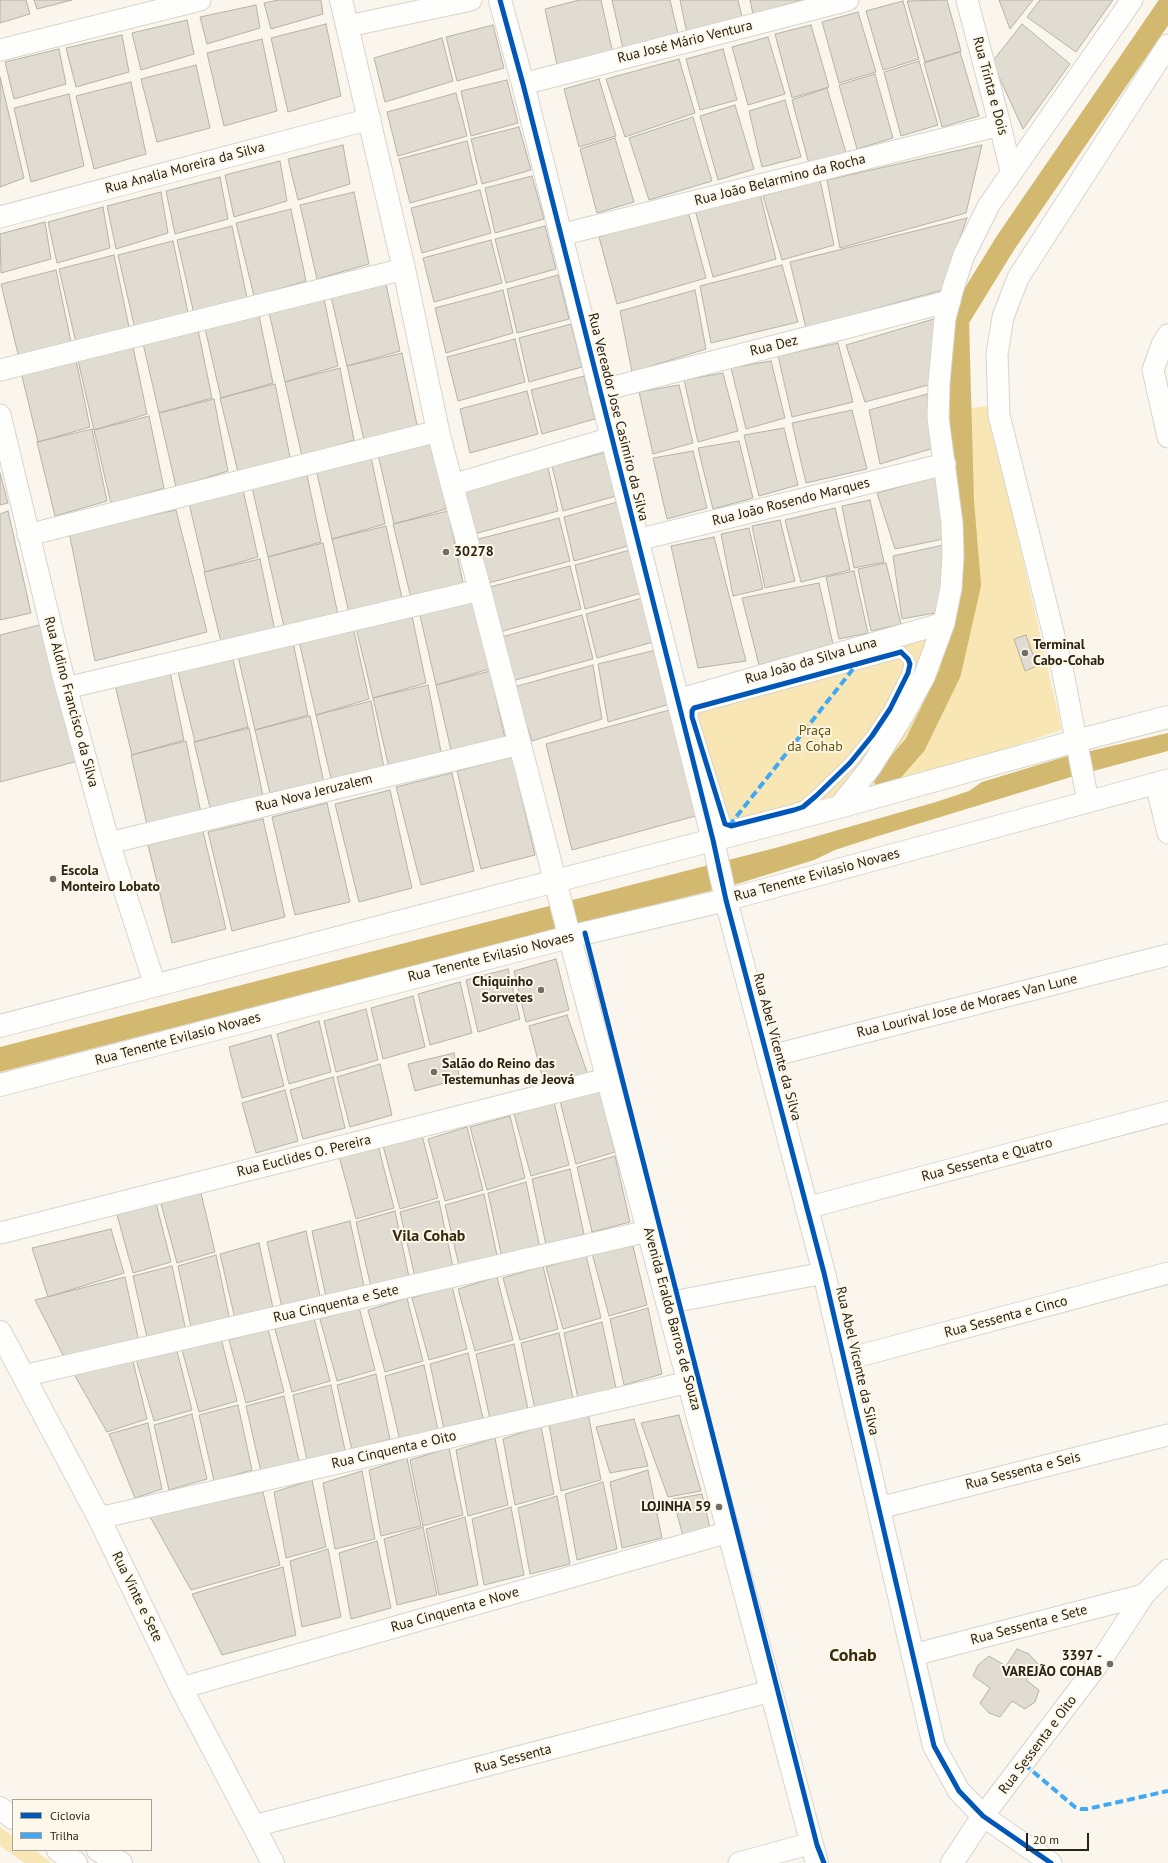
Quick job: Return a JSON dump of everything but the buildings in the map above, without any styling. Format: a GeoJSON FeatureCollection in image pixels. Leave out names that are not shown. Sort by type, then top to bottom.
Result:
{"type":"FeatureCollection","features":[{"type":"Feature","properties":{"kind":"main road"},"geometry":{"type":"LineString","coordinates":[[341,0],[404,269],[438,431],[480,590]]}},
{"type":"Feature","properties":{"kind":"main road","name":"Rua Vereador Jose Casimiro da Silva"},"geometry":{"type":"LineString","coordinates":[[500,0],[523,84],[677,700],[718,841]]}},
{"type":"Feature","properties":{"kind":"main road","name":"Avenida Eraldo Barros de Souza"},"geometry":{"type":"LineString","coordinates":[[480,590],[568,934],[815,1853]]}},
{"type":"Feature","properties":{"kind":"main road"},"geometry":{"type":"LineString","coordinates":[[0,1026],[155,985],[558,891],[718,841],[839,807],[1077,746],[1168,717]]}},
{"type":"Feature","properties":{"kind":"main road","name":"Rua Abel Vicente da Silva"},"geometry":{"type":"LineString","coordinates":[[718,841],[725,895],[824,1273],[934,1746],[959,1791],[983,1816]]}},
{"type":"Feature","properties":{"kind":"main road","name":"Rua Tenente Evilasio Novaes"},"geometry":{"type":"LineString","coordinates":[[0,1085],[568,934],[725,895]]}},
{"type":"Feature","properties":{"kind":"main road","name":"Rua Vinte e Sete"},"geometry":{"type":"LineString","coordinates":[[0,1332],[98,1518],[181,1688],[273,1863]]}},
{"type":"Feature","properties":{"kind":"main road"},"geometry":{"type":"LineString","coordinates":[[0,1799],[12,1805]]}},
{"type":"Feature","properties":{"kind":"main road"},"geometry":{"type":"LineString","coordinates":[[0,1808],[12,1817]]}},
{"type":"Feature","properties":{"kind":"main road","name":"Rua Sessenta e Oito"},"geometry":{"type":"LineString","coordinates":[[952,1863],[983,1816]]}},
{"type":"Feature","properties":{"kind":"main road"},"geometry":{"type":"LineString","coordinates":[[59,1851],[76,1863]]}},
{"type":"Feature","properties":{"kind":"main road"},"geometry":{"type":"LineString","coordinates":[[100,1851],[121,1863]]}},
{"type":"Feature","properties":{"kind":"street"},"geometry":{"type":"LineString","coordinates":[[0,50],[200,0]]}},
{"type":"Feature","properties":{"kind":"street"},"geometry":{"type":"LineString","coordinates":[[348,26],[471,0]]}},
{"type":"Feature","properties":{"kind":"street","name":"Rua José Mário Ventura"},"geometry":{"type":"LineString","coordinates":[[523,84],[848,0]]}},
{"type":"Feature","properties":{"kind":"street","name":"Rua Trinta e Dois"},"geometry":{"type":"LineString","coordinates":[[967,0],[1011,171]]}},
{"type":"Feature","properties":{"kind":"street"},"geometry":{"type":"LineString","coordinates":[[839,807],[870,768],[901,719],[924,677],[944,623],[951,588],[954,556],[952,523],[938,418],[938,383],[945,318],[964,255],[989,205],[1011,171],[1132,0]]}},
{"type":"Feature","properties":{"kind":"street"},"geometry":{"type":"LineString","coordinates":[[1088,801],[1062,668],[999,415],[997,354],[1003,317],[1018,278],[1166,50]]}},
{"type":"Feature","properties":{"kind":"street","name":"Rua Analia Moreira da Silva"},"geometry":{"type":"LineString","coordinates":[[0,217],[370,119]]}},
{"type":"Feature","properties":{"kind":"street","name":"Rua João Belarmino da Rocha"},"geometry":{"type":"LineString","coordinates":[[560,235],[1000,125]]}},
{"type":"Feature","properties":{"kind":"street"},"geometry":{"type":"LineString","coordinates":[[0,370],[404,269]]}},
{"type":"Feature","properties":{"kind":"street","name":"Rua Dez"},"geometry":{"type":"LineString","coordinates":[[599,391],[950,301]]}},
{"type":"Feature","properties":{"kind":"street"},"geometry":{"type":"LineString","coordinates":[[1168,335],[1162,345],[1153,370],[1168,437]]}},
{"type":"Feature","properties":{"kind":"street","name":"Rua Aldino Francisco da Silva"},"geometry":{"type":"LineString","coordinates":[[0,415],[66,688],[109,843],[155,985]]}},
{"type":"Feature","properties":{"kind":"street"},"geometry":{"type":"LineString","coordinates":[[28,535],[438,431]]}},
{"type":"Feature","properties":{"kind":"street"},"geometry":{"type":"LineString","coordinates":[[452,486],[611,438]]}},
{"type":"Feature","properties":{"kind":"street","name":"Rua João Rosendo Marques"},"geometry":{"type":"LineString","coordinates":[[637,540],[945,464]]}},
{"type":"Feature","properties":{"kind":"street"},"geometry":{"type":"LineString","coordinates":[[66,688],[480,590]]}},
{"type":"Feature","properties":{"kind":"street","name":"Rua João da Silva Luna"},"geometry":{"type":"LineString","coordinates":[[677,700],[944,623]]}},
{"type":"Feature","properties":{"kind":"street","name":"Rua Nova Jeruzalem"},"geometry":{"type":"LineString","coordinates":[[109,843],[520,744]]}},
{"type":"Feature","properties":{"kind":"street"},"geometry":{"type":"LineString","coordinates":[[1162,781],[1168,833]]}},
{"type":"Feature","properties":{"kind":"street","name":"Rua Tenente Evilasio Novaes"},"geometry":{"type":"LineString","coordinates":[[725,895],[1162,781]]}},
{"type":"Feature","properties":{"kind":"street","name":"Rua Lourival Jose de Moraes Van Lune"},"geometry":{"type":"LineString","coordinates":[[767,1057],[1168,955]]}},
{"type":"Feature","properties":{"kind":"street","name":"Rua Euclides O. Pereira"},"geometry":{"type":"LineString","coordinates":[[0,1233],[607,1079]]}},
{"type":"Feature","properties":{"kind":"street","name":"Rua Sessenta e Quatro"},"geometry":{"type":"LineString","coordinates":[[806,1208],[1168,1112]]}},
{"type":"Feature","properties":{"kind":"street","name":"Rua Cinquenta e Sete"},"geometry":{"type":"LineString","coordinates":[[23,1376],[648,1231]]}},
{"type":"Feature","properties":{"kind":"street"},"geometry":{"type":"LineString","coordinates":[[667,1303],[824,1273]]}},
{"type":"Feature","properties":{"kind":"street","name":"Rua Sessenta e Cinco"},"geometry":{"type":"LineString","coordinates":[[844,1360],[1168,1273]]}},
{"type":"Feature","properties":{"kind":"street","name":"Rua Cinquenta e Oito"},"geometry":{"type":"LineString","coordinates":[[98,1518],[689,1382]]}},
{"type":"Feature","properties":{"kind":"street","name":"Rua Sessenta e Seis"},"geometry":{"type":"LineString","coordinates":[[879,1508],[1168,1435]]}},
{"type":"Feature","properties":{"kind":"street","name":"Rua Cinquenta e Nove"},"geometry":{"type":"LineString","coordinates":[[181,1688],[729,1532]]}},
{"type":"Feature","properties":{"kind":"street","name":"Rua Sessenta e Oito"},"geometry":{"type":"LineString","coordinates":[[983,1816],[1102,1658],[1144,1595],[1168,1570]]}},
{"type":"Feature","properties":{"kind":"street","name":"Rua Sessenta e Sete"},"geometry":{"type":"LineString","coordinates":[[914,1655],[1144,1595]]}},
{"type":"Feature","properties":{"kind":"street","name":"Rua Sessenta"},"geometry":{"type":"LineString","coordinates":[[254,1826],[772,1691]]}},
{"type":"Feature","properties":{"kind":"street"},"geometry":{"type":"LineString","coordinates":[[983,1816],[1051,1863]]}},
{"type":"Feature","properties":{"kind":"street"},"geometry":{"type":"LineString","coordinates":[[739,1863],[815,1853]]}},
{"type":"Feature","properties":{"kind":"lane"},"geometry":{"type":"LineString","coordinates":[[901,652],[905,654],[910,664],[908,673],[890,709],[872,736],[850,763],[816,796],[803,806],[794,810],[731,826],[718,841],[692,717],[692,711],[694,708],[901,652]]}},
{"type":"Feature","properties":{"kind":"green space","name":"Praça da Cohab"},"geometry":{"type":"Polygon","coordinates":[[[995,405],[992,425],[1062,730],[859,797],[726,835],[685,709],[950,630],[978,544],[955,410],[995,405]]]}},
{"type":"Feature","properties":{"kind":"green space"},"geometry":{"type":"Polygon","coordinates":[[[0,1827],[12,1835],[12,1851],[35,1851],[52,1863],[25,1863],[0,1846],[0,1827]]]}},
{"type":"Feature","properties":{"kind":"shaded area"},"geometry":{"type":"Polygon","coordinates":[[[1168,733],[1168,751],[1071,777],[875,837],[835,850],[814,860],[737,884],[0,1072],[0,1047],[779,847],[936,802],[969,791],[982,782],[1064,757],[1168,733]]]}},
{"type":"Feature","properties":{"kind":"waterway"},"geometry":{"type":"LineString","coordinates":[[885,779],[915,745],[950,673],[970,585],[963,501],[958,320],[1006,242],[1168,6]]}},
{"type":"Feature","properties":{"kind":"marked path"},"geometry":{"type":"LineString","coordinates":[[729,826],[857,664]]}},
{"type":"Feature","properties":{"kind":"marked path"},"geometry":{"type":"LineString","coordinates":[[1024,1764],[1075,1807],[1081,1809],[1087,1809],[1168,1791]]}},
{"type":"Feature","properties":{"kind":"cycle path"},"geometry":{"type":"LineString","coordinates":[[500,0],[523,84],[713,840],[726,900],[824,1273],[934,1746],[959,1791],[983,1816],[1051,1863]]}},
{"type":"Feature","properties":{"kind":"cycle path"},"geometry":{"type":"LineString","coordinates":[[901,652],[908,659],[910,664],[908,673],[890,709],[872,736],[850,763],[803,807],[731,826],[725,824],[692,717],[692,711],[694,708],[901,652]]}},
{"type":"Feature","properties":{"kind":"cycle path"},"geometry":{"type":"LineString","coordinates":[[585,933],[817,1845],[824,1863]]}},
{"type":"Feature","properties":{"kind":"place","name":"30278"},"geometry":{"type":"Point","coordinates":[446,552]}},
{"type":"Feature","properties":{"kind":"place","name":"Terminal Cabo-Cohab"},"geometry":{"type":"Point","coordinates":[1025,653]}},
{"type":"Feature","properties":{"kind":"place","name":"Escola Monteiro Lobato"},"geometry":{"type":"Point","coordinates":[53,879]}},
{"type":"Feature","properties":{"kind":"place","name":"Chiquinho Sorvetes"},"geometry":{"type":"Point","coordinates":[541,990]}},
{"type":"Feature","properties":{"kind":"place","name":"Salão do Reino das Testemunhas de Jeová"},"geometry":{"type":"Point","coordinates":[434,1072]}},
{"type":"Feature","properties":{"kind":"place","name":"LOJINHA 59"},"geometry":{"type":"Point","coordinates":[719,1507]}},
{"type":"Feature","properties":{"kind":"place","name":"3397 - VAREJÃO COHAB"},"geometry":{"type":"Point","coordinates":[1110,1664]}},
{"type":"Feature","properties":{"kind":"district","name":"Vila Cohab"},"geometry":{"type":"Point","coordinates":[429,1236]}},
{"type":"Feature","properties":{"kind":"district","name":"Cohab"},"geometry":{"type":"Point","coordinates":[853,1656]}}]}
